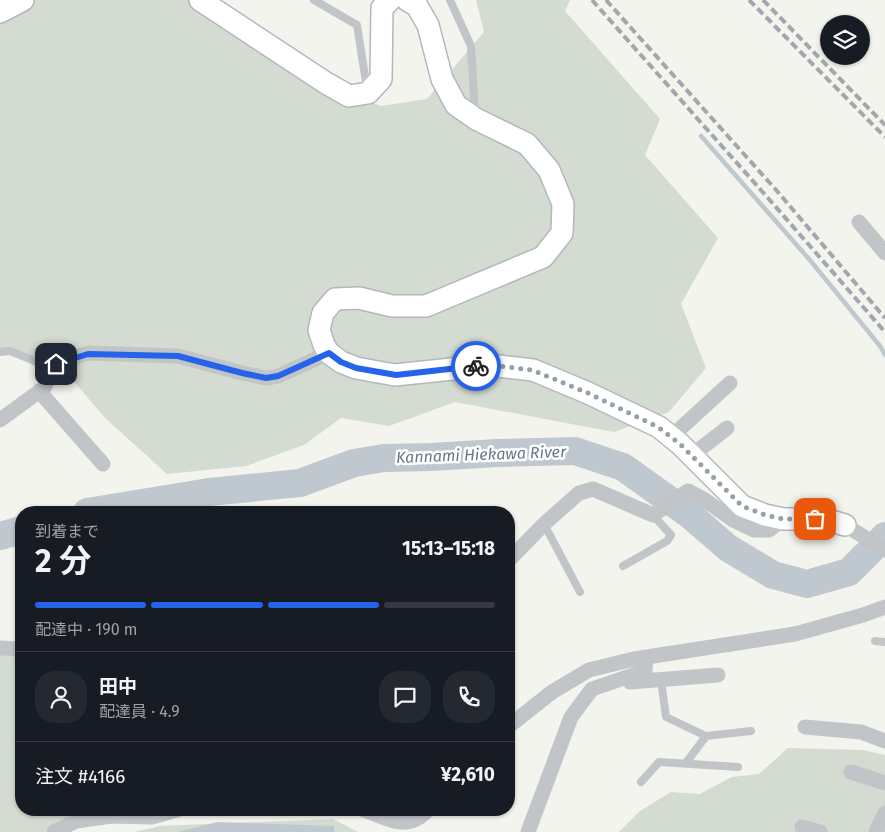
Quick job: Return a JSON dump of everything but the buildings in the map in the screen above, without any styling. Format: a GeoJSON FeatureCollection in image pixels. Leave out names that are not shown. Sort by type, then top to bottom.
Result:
{"type":"FeatureCollection","features":[{"type":"Feature","properties":{"kind":"street"},"geometry":{"type":"LineString","coordinates":[[0,12],[23,0]]}},
{"type":"Feature","properties":{"kind":"street"},"geometry":{"type":"LineString","coordinates":[[200,0],[326,83],[349,96],[368,94],[381,79],[382,8],[390,0]]}},
{"type":"Feature","properties":{"kind":"street"},"geometry":{"type":"LineString","coordinates":[[407,0],[417,6],[428,25],[442,79],[456,105],[476,119],[528,144],[550,170],[563,204],[562,233],[543,257],[426,306],[392,306],[359,298],[334,299],[323,313],[319,330],[329,353],[341,362],[356,368],[396,375],[490,365],[532,370],[658,427],[671,437],[742,506],[765,515],[783,519],[825,519],[845,525],[885,550]]}},
{"type":"Feature","properties":{"kind":"street"},"geometry":{"type":"LineString","coordinates":[[859,222],[885,253]]}},
{"type":"Feature","properties":{"kind":"street"},"geometry":{"type":"LineString","coordinates":[[0,420],[44,388],[56,364],[88,354],[178,356],[266,378],[278,376],[329,353]]}},
{"type":"Feature","properties":{"kind":"street"},"geometry":{"type":"LineString","coordinates":[[671,437],[730,383]]}},
{"type":"Feature","properties":{"kind":"street"},"geometry":{"type":"LineString","coordinates":[[39,391],[103,464]]}},
{"type":"Feature","properties":{"kind":"street"},"geometry":{"type":"LineString","coordinates":[[691,456],[727,428]]}},
{"type":"Feature","properties":{"kind":"street"},"geometry":{"type":"LineString","coordinates":[[515,554],[544,524],[579,493],[593,489],[653,515],[688,491],[706,500],[733,520],[754,530],[770,530],[783,519]]}},
{"type":"Feature","properties":{"kind":"street"},"geometry":{"type":"LineString","coordinates":[[515,721],[552,692],[589,670],[646,657],[796,634],[863,615],[885,606]]}},
{"type":"Feature","properties":{"kind":"street"},"geometry":{"type":"LineString","coordinates":[[0,648],[15,649]]}},
{"type":"Feature","properties":{"kind":"street"},"geometry":{"type":"LineString","coordinates":[[528,832],[571,717],[592,688],[646,671],[646,657]]}},
{"type":"Feature","properties":{"kind":"street"},"geometry":{"type":"LineString","coordinates":[[604,685],[718,675]]}},
{"type":"Feature","properties":{"kind":"street"},"geometry":{"type":"LineString","coordinates":[[805,727],[860,732],[885,741]]}},
{"type":"Feature","properties":{"kind":"street"},"geometry":{"type":"LineString","coordinates":[[851,772],[885,783]]}},
{"type":"Feature","properties":{"kind":"street"},"geometry":{"type":"LineString","coordinates":[[876,832],[885,813]]}},
{"type":"Feature","properties":{"kind":"street"},"geometry":{"type":"LineString","coordinates":[[54,832],[76,822],[112,816],[152,816]]}},
{"type":"Feature","properties":{"kind":"street"},"geometry":{"type":"LineString","coordinates":[[375,816],[398,828],[422,816]]}},
{"type":"Feature","properties":{"kind":"street"},"geometry":{"type":"LineString","coordinates":[[802,827],[820,832]]}},
{"type":"Feature","properties":{"kind":"lane"},"geometry":{"type":"LineString","coordinates":[[314,0],[357,25],[368,94]]}},
{"type":"Feature","properties":{"kind":"lane"},"geometry":{"type":"LineString","coordinates":[[450,0],[471,46],[476,119]]}},
{"type":"Feature","properties":{"kind":"lane"},"geometry":{"type":"LineString","coordinates":[[0,352],[10,351],[40,363],[56,364]]}},
{"type":"Feature","properties":{"kind":"lane"},"geometry":{"type":"LineString","coordinates":[[623,566],[667,541],[671,535],[653,515]]}},
{"type":"Feature","properties":{"kind":"lane"},"geometry":{"type":"LineString","coordinates":[[544,524],[580,592]]}},
{"type":"Feature","properties":{"kind":"lane"},"geometry":{"type":"LineString","coordinates":[[875,641],[885,642]]}},
{"type":"Feature","properties":{"kind":"lane"},"geometry":{"type":"LineString","coordinates":[[660,680],[666,717],[706,736],[751,730]]}},
{"type":"Feature","properties":{"kind":"lane"},"geometry":{"type":"LineString","coordinates":[[686,764],[706,736]]}},
{"type":"Feature","properties":{"kind":"lane"},"geometry":{"type":"LineString","coordinates":[[641,782],[658,762],[738,767]]}},
{"type":"Feature","properties":{"kind":"shaded area"},"geometry":{"type":"Polygon","coordinates":[[[0,0],[188,0],[275,63],[381,106],[427,99],[484,32],[476,0],[570,0],[565,11],[660,119],[645,155],[718,238],[681,304],[706,368],[669,412],[614,432],[455,402],[389,426],[341,418],[304,445],[246,466],[167,474],[105,418],[71,378],[49,376],[9,348],[0,349],[0,0]]]}},
{"type":"Feature","properties":{"kind":"shaded area"},"geometry":{"type":"Polygon","coordinates":[[[0,654],[15,655],[15,816],[88,816],[56,832],[0,832],[0,654]]]}},
{"type":"Feature","properties":{"kind":"shaded area"},"geometry":{"type":"Polygon","coordinates":[[[788,748],[863,750],[885,755],[885,832],[619,832],[640,811],[671,792],[699,794],[732,777],[759,774],[788,748]]]}},
{"type":"Feature","properties":{"kind":"shaded area"},"geometry":{"type":"Polygon","coordinates":[[[333,819],[358,832],[134,832],[160,826],[333,819]]]}},
{"type":"Feature","properties":{"kind":"shaded area"},"geometry":{"type":"Polygon","coordinates":[[[217,822],[334,826],[334,832],[178,832],[217,822]]]}},
{"type":"Feature","properties":{"kind":"waterway"},"geometry":{"type":"LineString","coordinates":[[701,136],[809,259],[880,346],[885,355]]}},
{"type":"Feature","properties":{"kind":"waterway","name":"Kannami Hiekawa River"},"geometry":{"type":"LineString","coordinates":[[124,506],[209,492],[300,483],[354,463],[384,458],[575,451],[623,467],[690,515],[728,548],[773,575],[807,584],[849,572],[885,536]]}},
{"type":"Feature","properties":{"kind":"waterway","name":"Kannami Hiekawa River"},"geometry":{"type":"LineString","coordinates":[[0,536],[15,532]]}},
{"type":"Feature","properties":{"kind":"railway"},"geometry":{"type":"LineString","coordinates":[[592,0],[885,332]]}},
{"type":"Feature","properties":{"kind":"railway"},"geometry":{"type":"LineString","coordinates":[[606,0],[777,191],[885,318]]}},
{"type":"Feature","properties":{"kind":"railway"},"geometry":{"type":"LineString","coordinates":[[749,0],[885,137]]}},
{"type":"Feature","properties":{"kind":"railway"},"geometry":{"type":"LineString","coordinates":[[763,0],[885,125]]}},
{"type":"Feature","properties":{"kind":"way so far"},"geometry":{"type":"LineString","coordinates":[[476,366],[490,365],[532,370],[588,393],[658,427],[680,444],[742,506],[765,515],[783,519],[815,519]]}},
{"type":"Feature","properties":{"kind":"route"},"geometry":{"type":"LineString","coordinates":[[56,364],[88,354],[178,356],[266,378],[278,376],[305,366],[329,353],[341,362],[356,368],[396,375],[476,366]]}}]}
